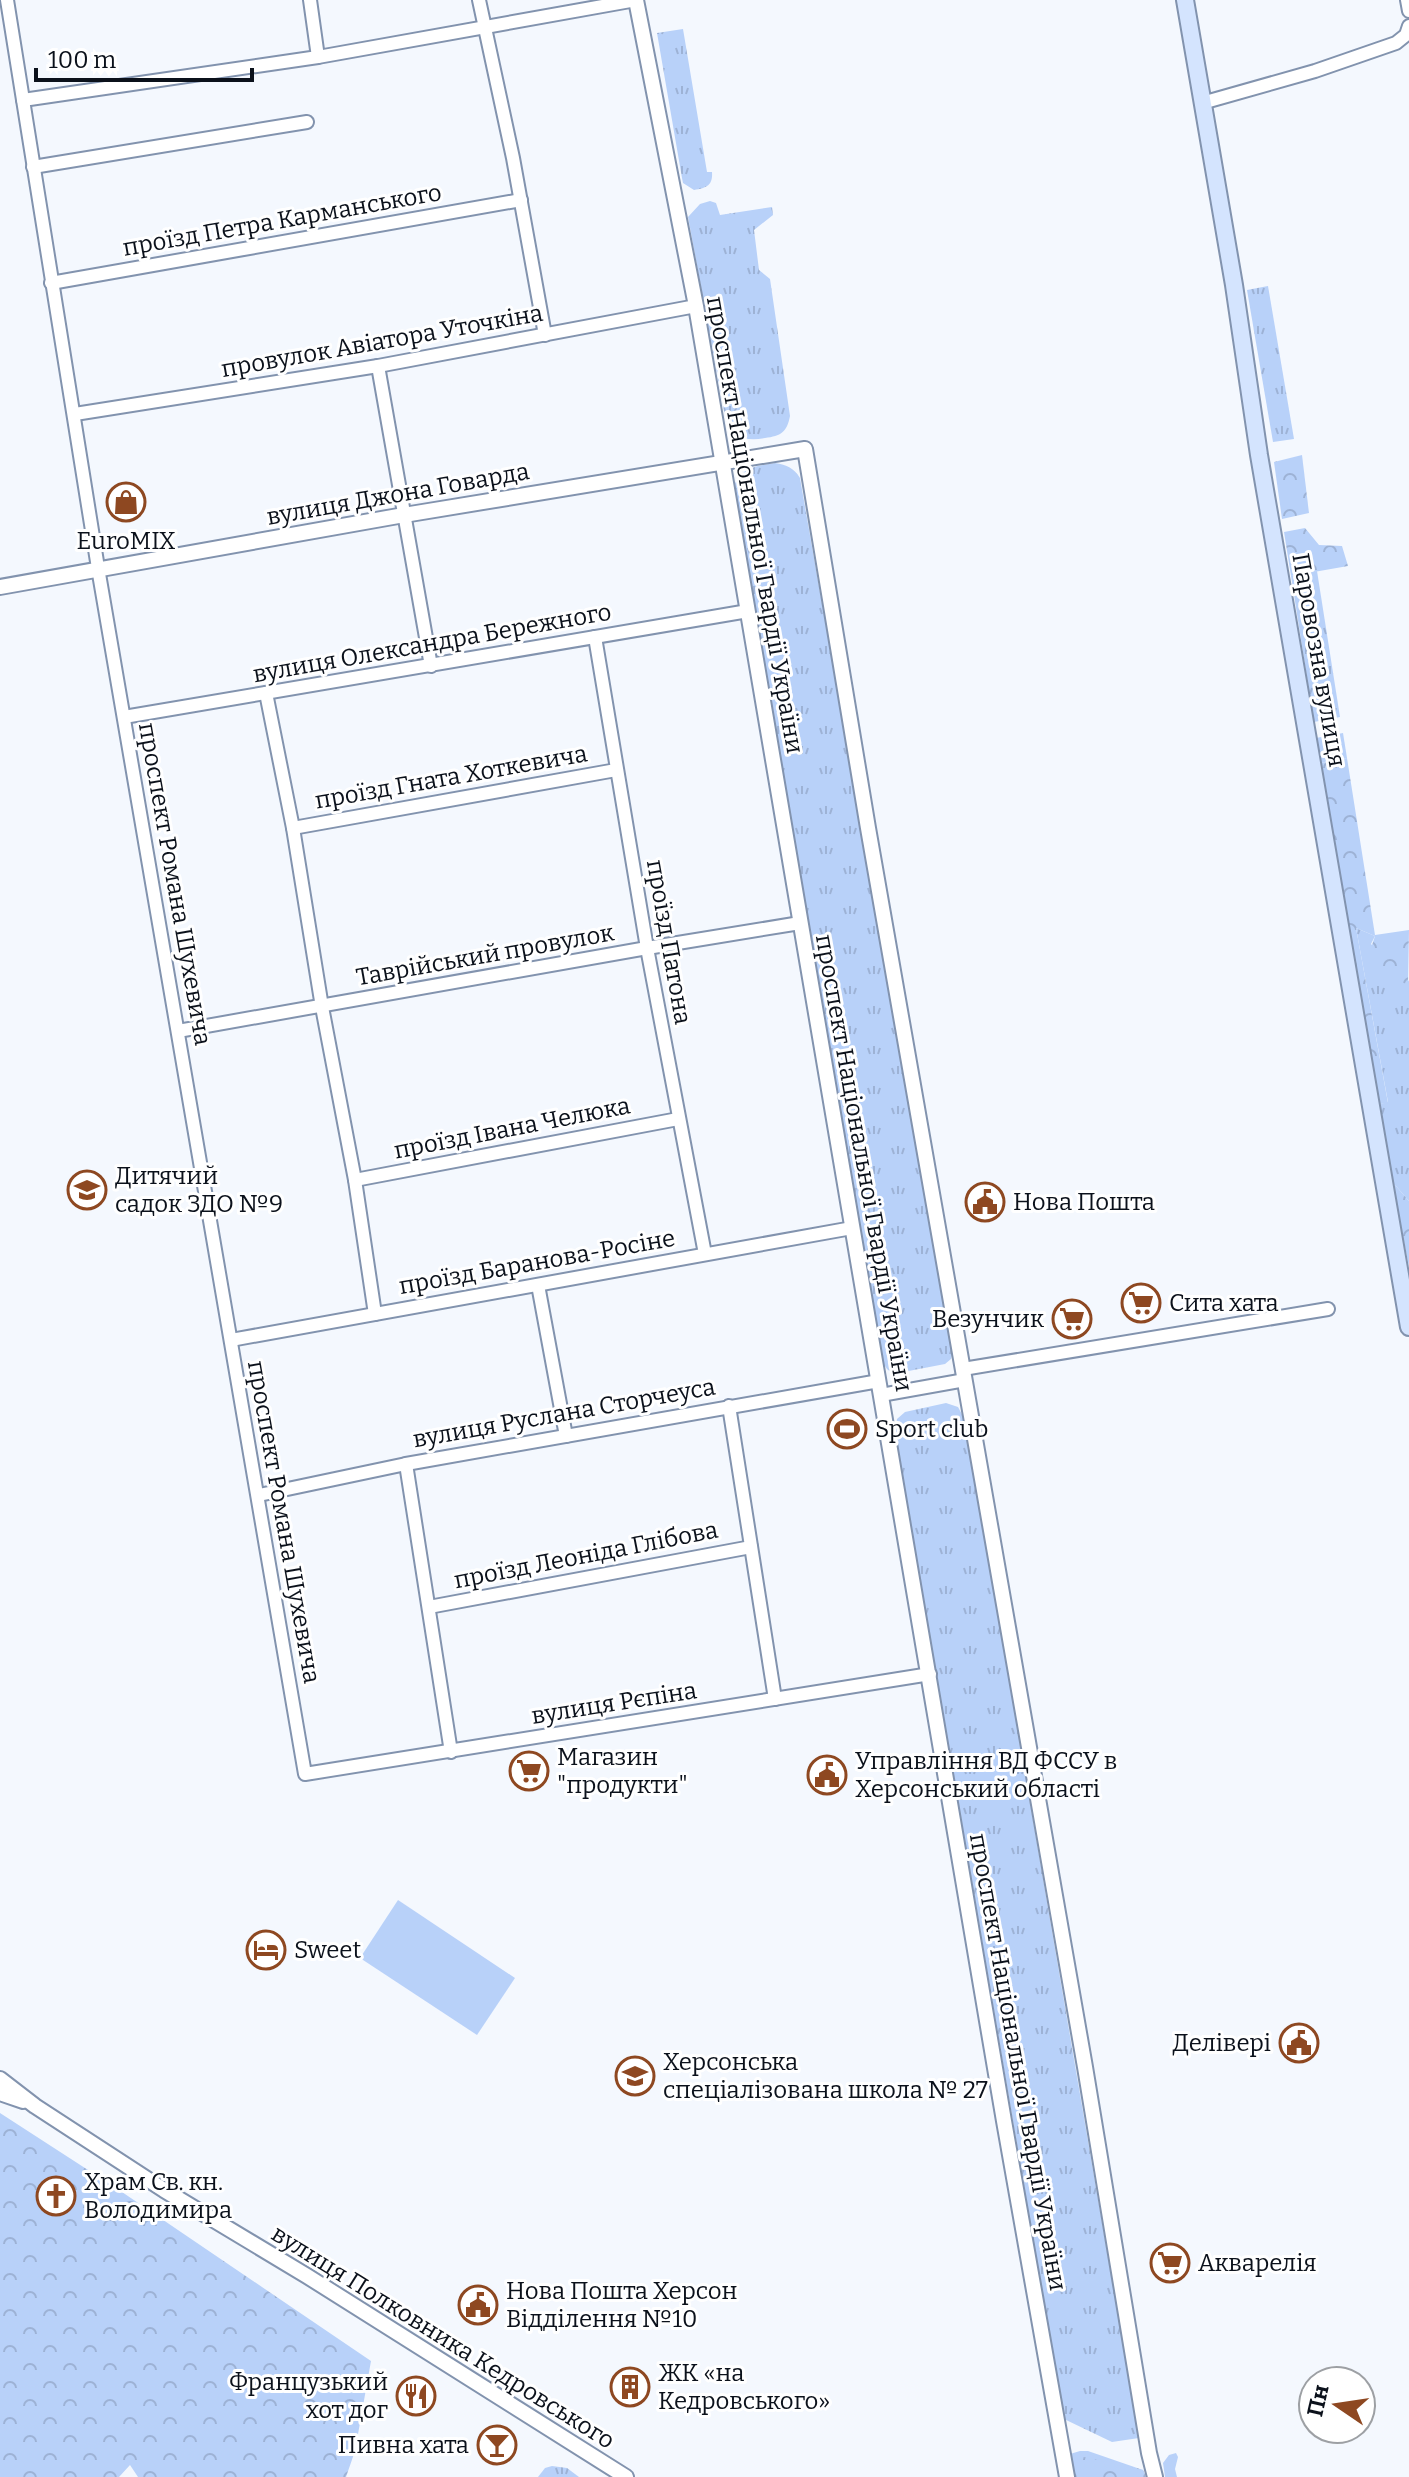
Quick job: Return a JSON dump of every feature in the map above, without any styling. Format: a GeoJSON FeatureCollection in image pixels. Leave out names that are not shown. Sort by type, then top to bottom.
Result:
{"type":"FeatureCollection","features":[{"type":"Feature","properties":{"kind":"main road","name":"Паровозна вулиця"},"geometry":{"type":"LineString","coordinates":[[1185,0],[1234,285],[1259,455],[1409,1327]]}},
{"type":"Feature","properties":{"kind":"street","name":"проспект Романа Шухевича"},"geometry":{"type":"LineString","coordinates":[[7,0],[98,568],[305,1774]]}},
{"type":"Feature","properties":{"kind":"street"},"geometry":{"type":"LineString","coordinates":[[310,0],[318,57]]}},
{"type":"Feature","properties":{"kind":"street"},"geometry":{"type":"LineString","coordinates":[[479,0],[521,200],[545,335]]}},
{"type":"Feature","properties":{"kind":"street"},"geometry":{"type":"LineString","coordinates":[[23,100],[318,57],[636,0]]}},
{"type":"Feature","properties":{"kind":"street","name":"проспект Національної Гвардії України"},"geometry":{"type":"LineString","coordinates":[[636,0],[696,306],[1067,2477]]}},
{"type":"Feature","properties":{"kind":"street"},"geometry":{"type":"LineString","coordinates":[[1407,0],[1409,11]]}},
{"type":"Feature","properties":{"kind":"street"},"geometry":{"type":"LineString","coordinates":[[1202,103],[1315,71],[1396,43],[1406,35],[1409,26]]}},
{"type":"Feature","properties":{"kind":"street"},"geometry":{"type":"LineString","coordinates":[[33,167],[307,122]]}},
{"type":"Feature","properties":{"kind":"street","name":"проїзд Петра Карманського"},"geometry":{"type":"LineString","coordinates":[[51,283],[521,200]]}},
{"type":"Feature","properties":{"kind":"street","name":"провулок Авіатора Уточкіна"},"geometry":{"type":"LineString","coordinates":[[75,414],[378,366],[696,306]]}},
{"type":"Feature","properties":{"kind":"street"},"geometry":{"type":"LineString","coordinates":[[378,366],[431,666]]}},
{"type":"Feature","properties":{"kind":"street","name":"вулиця Джона Говарда"},"geometry":{"type":"LineString","coordinates":[[0,587],[404,515],[805,449],[964,1374]]}},
{"type":"Feature","properties":{"kind":"street","name":"вулиця Олександра Бережного"},"geometry":{"type":"LineString","coordinates":[[124,717],[748,611]]}},
{"type":"Feature","properties":{"kind":"street","name":"проїзд Патона"},"geometry":{"type":"LineString","coordinates":[[595,637],[647,948],[705,1254]]}},
{"type":"Feature","properties":{"kind":"street"},"geometry":{"type":"LineString","coordinates":[[266,693],[355,1180],[375,1314]]}},
{"type":"Feature","properties":{"kind":"street","name":"проїзд Гната Хоткевича"},"geometry":{"type":"LineString","coordinates":[[293,828],[616,770]]}},
{"type":"Feature","properties":{"kind":"street","name":"Таврійський провулок"},"geometry":{"type":"LineString","coordinates":[[178,1031],[800,923]]}},
{"type":"Feature","properties":{"kind":"street","name":"проїзд Івана Челюка"},"geometry":{"type":"LineString","coordinates":[[355,1180],[678,1119]]}},
{"type":"Feature","properties":{"kind":"street","name":"проїзд Баранова-Росіне"},"geometry":{"type":"LineString","coordinates":[[231,1340],[852,1228]]}},
{"type":"Feature","properties":{"kind":"street"},"geometry":{"type":"LineString","coordinates":[[538,1285],[566,1436]]}},
{"type":"Feature","properties":{"kind":"street"},"geometry":{"type":"LineString","coordinates":[[1155,2477],[964,1374],[1328,1309]]}},
{"type":"Feature","properties":{"kind":"street","name":"вулиця Руслана Сторчеуса"},"geometry":{"type":"LineString","coordinates":[[259,1495],[406,1464],[729,1406],[880,1388],[964,1374]]}},
{"type":"Feature","properties":{"kind":"street"},"geometry":{"type":"LineString","coordinates":[[729,1406],[775,1699]]}},
{"type":"Feature","properties":{"kind":"street"},"geometry":{"type":"LineString","coordinates":[[406,1464],[451,1752]]}},
{"type":"Feature","properties":{"kind":"street","name":"проїзд Леоніда Глібова"},"geometry":{"type":"LineString","coordinates":[[429,1607],[751,1547]]}},
{"type":"Feature","properties":{"kind":"street","name":"вулиця Рєпіна"},"geometry":{"type":"LineString","coordinates":[[305,1774],[930,1674]]}},
{"type":"Feature","properties":{"kind":"street","name":"вулиця Полковника Кедровського"},"geometry":{"type":"LineString","coordinates":[[0,2079],[35,2106],[164,2190],[307,2276],[626,2477]]}},
{"type":"Feature","properties":{"kind":"street","name":"вулиця Полковника Кедровського"},"geometry":{"type":"LineString","coordinates":[[0,2093],[35,2106]]}},
{"type":"Feature","properties":{"kind":"green space"},"geometry":{"type":"Polygon","coordinates":[[[683,29],[707,172],[712,172],[708,185],[694,190],[683,183],[657,33],[683,29]]]}},
{"type":"Feature","properties":{"kind":"green space"},"geometry":{"type":"Polygon","coordinates":[[[716,203],[720,215],[772,207],[773,215],[754,230],[759,270],[770,279],[790,416],[785,429],[775,436],[751,439],[740,436],[731,429],[725,417],[688,217],[700,204],[716,203]]]}},
{"type":"Feature","properties":{"kind":"green space"},"geometry":{"type":"Polygon","coordinates":[[[1268,286],[1294,439],[1273,442],[1247,290],[1268,286]]]}},
{"type":"Feature","properties":{"kind":"green space"},"geometry":{"type":"Polygon","coordinates":[[[1302,455],[1309,513],[1282,519],[1274,462],[1302,455]]]}},
{"type":"Feature","properties":{"kind":"green space"},"geometry":{"type":"Polygon","coordinates":[[[775,463],[790,468],[800,478],[953,1351],[951,1359],[945,1364],[893,1374],[883,1363],[734,486],[746,471],[775,463]]]}},
{"type":"Feature","properties":{"kind":"green space"},"geometry":{"type":"Polygon","coordinates":[[[1305,528],[1319,545],[1342,546],[1348,566],[1291,576],[1284,532],[1305,528]]]}},
{"type":"Feature","properties":{"kind":"green space"},"geometry":{"type":"Polygon","coordinates":[[[1317,571],[1340,717],[1314,722],[1291,576],[1317,571]]]}},
{"type":"Feature","properties":{"kind":"green space"},"geometry":{"type":"Polygon","coordinates":[[[1343,733],[1347,758],[1321,763],[1316,738],[1343,733]]]}},
{"type":"Feature","properties":{"kind":"green space"},"geometry":{"type":"Polygon","coordinates":[[[1347,758],[1375,935],[1409,930],[1408,984],[1391,980],[1367,960],[1375,936],[1356,928],[1388,1103],[1380,1104],[1321,763],[1347,758]]]}},
{"type":"Feature","properties":{"kind":"green space"},"geometry":{"type":"Polygon","coordinates":[[[1356,928],[1375,936],[1371,944],[1407,983],[1409,980],[1409,1201],[1393,1185],[1380,1104],[1388,1102],[1356,928]]]}},
{"type":"Feature","properties":{"kind":"green space"},"geometry":{"type":"Polygon","coordinates":[[[1393,1185],[1409,1201],[1409,1267],[1393,1185]]]}},
{"type":"Feature","properties":{"kind":"green space"},"geometry":{"type":"Polygon","coordinates":[[[946,1403],[958,1407],[964,1418],[1139,2438],[1112,2442],[1064,2419],[895,1433],[897,1419],[905,1412],[946,1403]]]}},
{"type":"Feature","properties":{"kind":"green space"},"geometry":{"type":"Polygon","coordinates":[[[398,1900],[515,1978],[477,2035],[360,1958],[398,1900]]]}},
{"type":"Feature","properties":{"kind":"green space"},"geometry":{"type":"Polygon","coordinates":[[[0,2113],[371,2361],[355,2451],[346,2477],[138,2477],[130,2465],[119,2477],[0,2477],[0,2113]]]}},
{"type":"Feature","properties":{"kind":"green space"},"geometry":{"type":"Polygon","coordinates":[[[1080,2451],[1143,2470],[1146,2477],[1074,2477],[1070,2454],[1080,2451]]]}},
{"type":"Feature","properties":{"kind":"green space"},"geometry":{"type":"Polygon","coordinates":[[[1176,2453],[1177,2477],[1165,2477],[1163,2463],[1169,2455],[1176,2453]]]}},
{"type":"Feature","properties":{"kind":"green space"},"geometry":{"type":"Polygon","coordinates":[[[1070,2454],[1143,2470],[1146,2477],[1074,2477],[1070,2454]]]}},
{"type":"Feature","properties":{"kind":"green space"},"geometry":{"type":"Polygon","coordinates":[[[545,2468],[567,2468],[579,2477],[538,2477],[545,2468]]]}},
{"type":"Feature","properties":{"kind":"place","name":"EuroMIX"},"geometry":{"type":"Point","coordinates":[126,502]}},
{"type":"Feature","properties":{"kind":"place","name":"Дитячий садок ЗДО №9"},"geometry":{"type":"Point","coordinates":[87,1190]}},
{"type":"Feature","properties":{"kind":"place","name":"Нова Пошта"},"geometry":{"type":"Point","coordinates":[985,1202]}},
{"type":"Feature","properties":{"kind":"place","name":"Сита хата"},"geometry":{"type":"Point","coordinates":[1141,1303]}},
{"type":"Feature","properties":{"kind":"place","name":"Везунчик"},"geometry":{"type":"Point","coordinates":[1072,1319]}},
{"type":"Feature","properties":{"kind":"place","name":"Sport club"},"geometry":{"type":"Point","coordinates":[847,1429]}},
{"type":"Feature","properties":{"kind":"place","name":"Магазин \"продукти\""},"geometry":{"type":"Point","coordinates":[529,1771]}},
{"type":"Feature","properties":{"kind":"place","name":"Управління ВД ФССУ в Херсонський області"},"geometry":{"type":"Point","coordinates":[827,1775]}},
{"type":"Feature","properties":{"kind":"place","name":"Sweet"},"geometry":{"type":"Point","coordinates":[266,1950]}},
{"type":"Feature","properties":{"kind":"place","name":"Делівері"},"geometry":{"type":"Point","coordinates":[1299,2043]}},
{"type":"Feature","properties":{"kind":"place","name":"Херсонська спеціалізована школа № 27"},"geometry":{"type":"Point","coordinates":[635,2076]}},
{"type":"Feature","properties":{"kind":"place","name":"Храм Св. кн. Володимира"},"geometry":{"type":"Point","coordinates":[56,2196]}},
{"type":"Feature","properties":{"kind":"place","name":"Акварелія"},"geometry":{"type":"Point","coordinates":[1170,2263]}},
{"type":"Feature","properties":{"kind":"place","name":"Нова Пошта Херсон Відділення №10"},"geometry":{"type":"Point","coordinates":[478,2305]}},
{"type":"Feature","properties":{"kind":"place","name":"ЖК «на Кедровського»"},"geometry":{"type":"Point","coordinates":[630,2387]}},
{"type":"Feature","properties":{"kind":"place","name":"Французький хот дог"},"geometry":{"type":"Point","coordinates":[416,2396]}},
{"type":"Feature","properties":{"kind":"place","name":"Пивна хата"},"geometry":{"type":"Point","coordinates":[497,2445]}}]}
